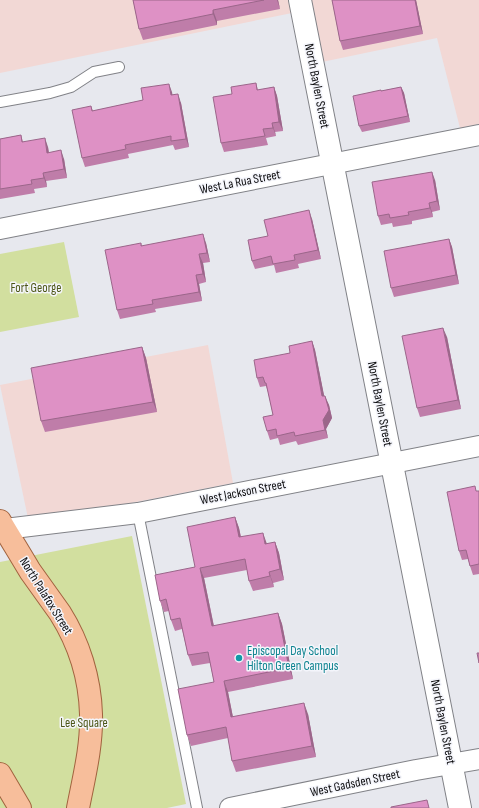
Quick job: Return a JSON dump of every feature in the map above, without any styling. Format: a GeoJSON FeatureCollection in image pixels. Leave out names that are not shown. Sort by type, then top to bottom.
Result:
{"type":"FeatureCollection","features":[{"type":"Feature","properties":{"kind":"main road","name":"North Palafox Street"},"geometry":{"type":"LineString","coordinates":[[1,530],[60,614],[72,636],[84,666],[90,698],[91,715],[89,748],[78,808]]}},
{"type":"Feature","properties":{"kind":"main road"},"geometry":{"type":"LineString","coordinates":[[0,774],[20,808]]}},
{"type":"Feature","properties":{"kind":"street","name":"North Baylen Street"},"geometry":{"type":"LineString","coordinates":[[300,0],[460,808]]}},
{"type":"Feature","properties":{"kind":"street","name":"West La Rua Street"},"geometry":{"type":"LineString","coordinates":[[0,229],[479,135]]}},
{"type":"Feature","properties":{"kind":"street","name":"West Jackson Street"},"geometry":{"type":"LineString","coordinates":[[1,530],[138,513],[479,446]]}},
{"type":"Feature","properties":{"kind":"street","name":"West Gadsden Street"},"geometry":{"type":"LineString","coordinates":[[230,808],[409,771],[479,759]]}},
{"type":"Feature","properties":{"kind":"lane"},"geometry":{"type":"LineString","coordinates":[[0,102],[50,93],[71,87],[94,72],[119,68]]}},
{"type":"Feature","properties":{"kind":"lane"},"geometry":{"type":"LineString","coordinates":[[138,513],[197,808]]}},
{"type":"Feature","properties":{"kind":"shaded area"},"geometry":{"type":"Polygon","coordinates":[[[0,0],[290,0],[292,13],[0,73],[0,0]]]}},
{"type":"Feature","properties":{"kind":"shaded area"},"geometry":{"type":"Polygon","coordinates":[[[310,0],[479,0],[479,124],[460,128],[437,38],[322,62],[310,0]]]}},
{"type":"Feature","properties":{"kind":"shaded area"},"geometry":{"type":"Polygon","coordinates":[[[208,345],[233,483],[29,523],[0,385],[208,345]]]}},
{"type":"Feature","properties":{"kind":"green space","name":"Fort George"},"geometry":{"type":"Polygon","coordinates":[[[64,242],[79,317],[0,332],[0,254],[64,242]]]}},
{"type":"Feature","properties":{"kind":"green space","name":"Lee Square"},"geometry":{"type":"Polygon","coordinates":[[[132,536],[186,804],[167,808],[0,808],[0,562],[132,536]]]}},
{"type":"Feature","properties":{"kind":"building"},"geometry":{"type":"Polygon","coordinates":[[[133,0],[264,0],[213,10],[213,14],[139,29],[133,0]]]}},
{"type":"Feature","properties":{"kind":"building"},"geometry":{"type":"Polygon","coordinates":[[[332,0],[415,0],[420,26],[340,41],[332,0]]]}},
{"type":"Feature","properties":{"kind":"building"},"geometry":{"type":"Polygon","coordinates":[[[256,83],[257,90],[274,87],[279,122],[272,123],[273,128],[263,129],[265,136],[221,143],[213,97],[232,94],[231,87],[256,83]]]}},
{"type":"Feature","properties":{"kind":"building"},"geometry":{"type":"Polygon","coordinates":[[[169,84],[171,95],[178,94],[186,139],[171,141],[171,136],[125,145],[126,149],[82,158],[72,110],[91,106],[92,111],[143,100],[141,88],[169,84]]]}},
{"type":"Feature","properties":{"kind":"building"},"geometry":{"type":"Polygon","coordinates":[[[401,87],[408,116],[359,126],[353,96],[401,87]]]}},
{"type":"Feature","properties":{"kind":"building"},"geometry":{"type":"Polygon","coordinates":[[[21,135],[22,142],[45,138],[47,153],[61,150],[64,169],[43,173],[44,178],[31,180],[32,184],[0,189],[0,139],[21,135]]]}},
{"type":"Feature","properties":{"kind":"building"},"geometry":{"type":"Polygon","coordinates":[[[432,172],[437,201],[429,203],[430,208],[408,212],[409,215],[390,218],[389,214],[378,216],[372,182],[432,172]]]}},
{"type":"Feature","properties":{"kind":"building"},"geometry":{"type":"Polygon","coordinates":[[[309,210],[318,250],[294,255],[295,260],[273,264],[271,256],[252,261],[248,240],[268,236],[264,220],[309,210]]]}},
{"type":"Feature","properties":{"kind":"building"},"geometry":{"type":"Polygon","coordinates":[[[203,234],[207,253],[199,254],[203,274],[196,275],[199,292],[152,300],[153,304],[117,310],[105,250],[141,243],[141,246],[203,234]]]}},
{"type":"Feature","properties":{"kind":"building"},"geometry":{"type":"Polygon","coordinates":[[[449,239],[456,275],[391,288],[384,251],[449,239]]]}},
{"type":"Feature","properties":{"kind":"building"},"geometry":{"type":"Polygon","coordinates":[[[443,328],[458,400],[417,408],[402,336],[443,328]]]}},
{"type":"Feature","properties":{"kind":"building"},"geometry":{"type":"Polygon","coordinates":[[[312,341],[322,396],[325,396],[329,410],[323,420],[325,430],[295,436],[294,432],[277,436],[276,429],[267,431],[263,417],[273,415],[266,383],[263,377],[257,378],[254,360],[290,353],[289,346],[312,341]]]}},
{"type":"Feature","properties":{"kind":"building"},"geometry":{"type":"Polygon","coordinates":[[[142,347],[153,402],[41,421],[31,368],[142,347]]]}},
{"type":"Feature","properties":{"kind":"building"},"geometry":{"type":"Polygon","coordinates":[[[475,486],[476,491],[479,491],[479,564],[470,566],[466,550],[459,551],[447,492],[475,486]]]}},
{"type":"Feature","properties":{"kind":"building","name":"Episcopal Day School Hilton Green Campus"},"geometry":{"type":"Polygon","coordinates":[[[235,517],[239,537],[263,533],[265,544],[275,542],[280,569],[269,572],[270,576],[249,581],[245,559],[200,568],[212,626],[278,613],[289,668],[224,681],[231,717],[304,703],[312,746],[232,761],[226,727],[187,735],[178,689],[214,682],[208,652],[188,655],[180,618],[171,620],[166,599],[160,601],[155,575],[195,567],[187,527],[235,517]]]}},
{"type":"Feature","properties":{"kind":"building"},"geometry":{"type":"Polygon","coordinates":[[[427,800],[429,808],[391,808],[391,807],[427,800]]]}},
{"type":"Feature","properties":{"kind":"place","name":"Episcopal Day School Hilton Green Campus"},"geometry":{"type":"Point","coordinates":[239,658]}}]}
